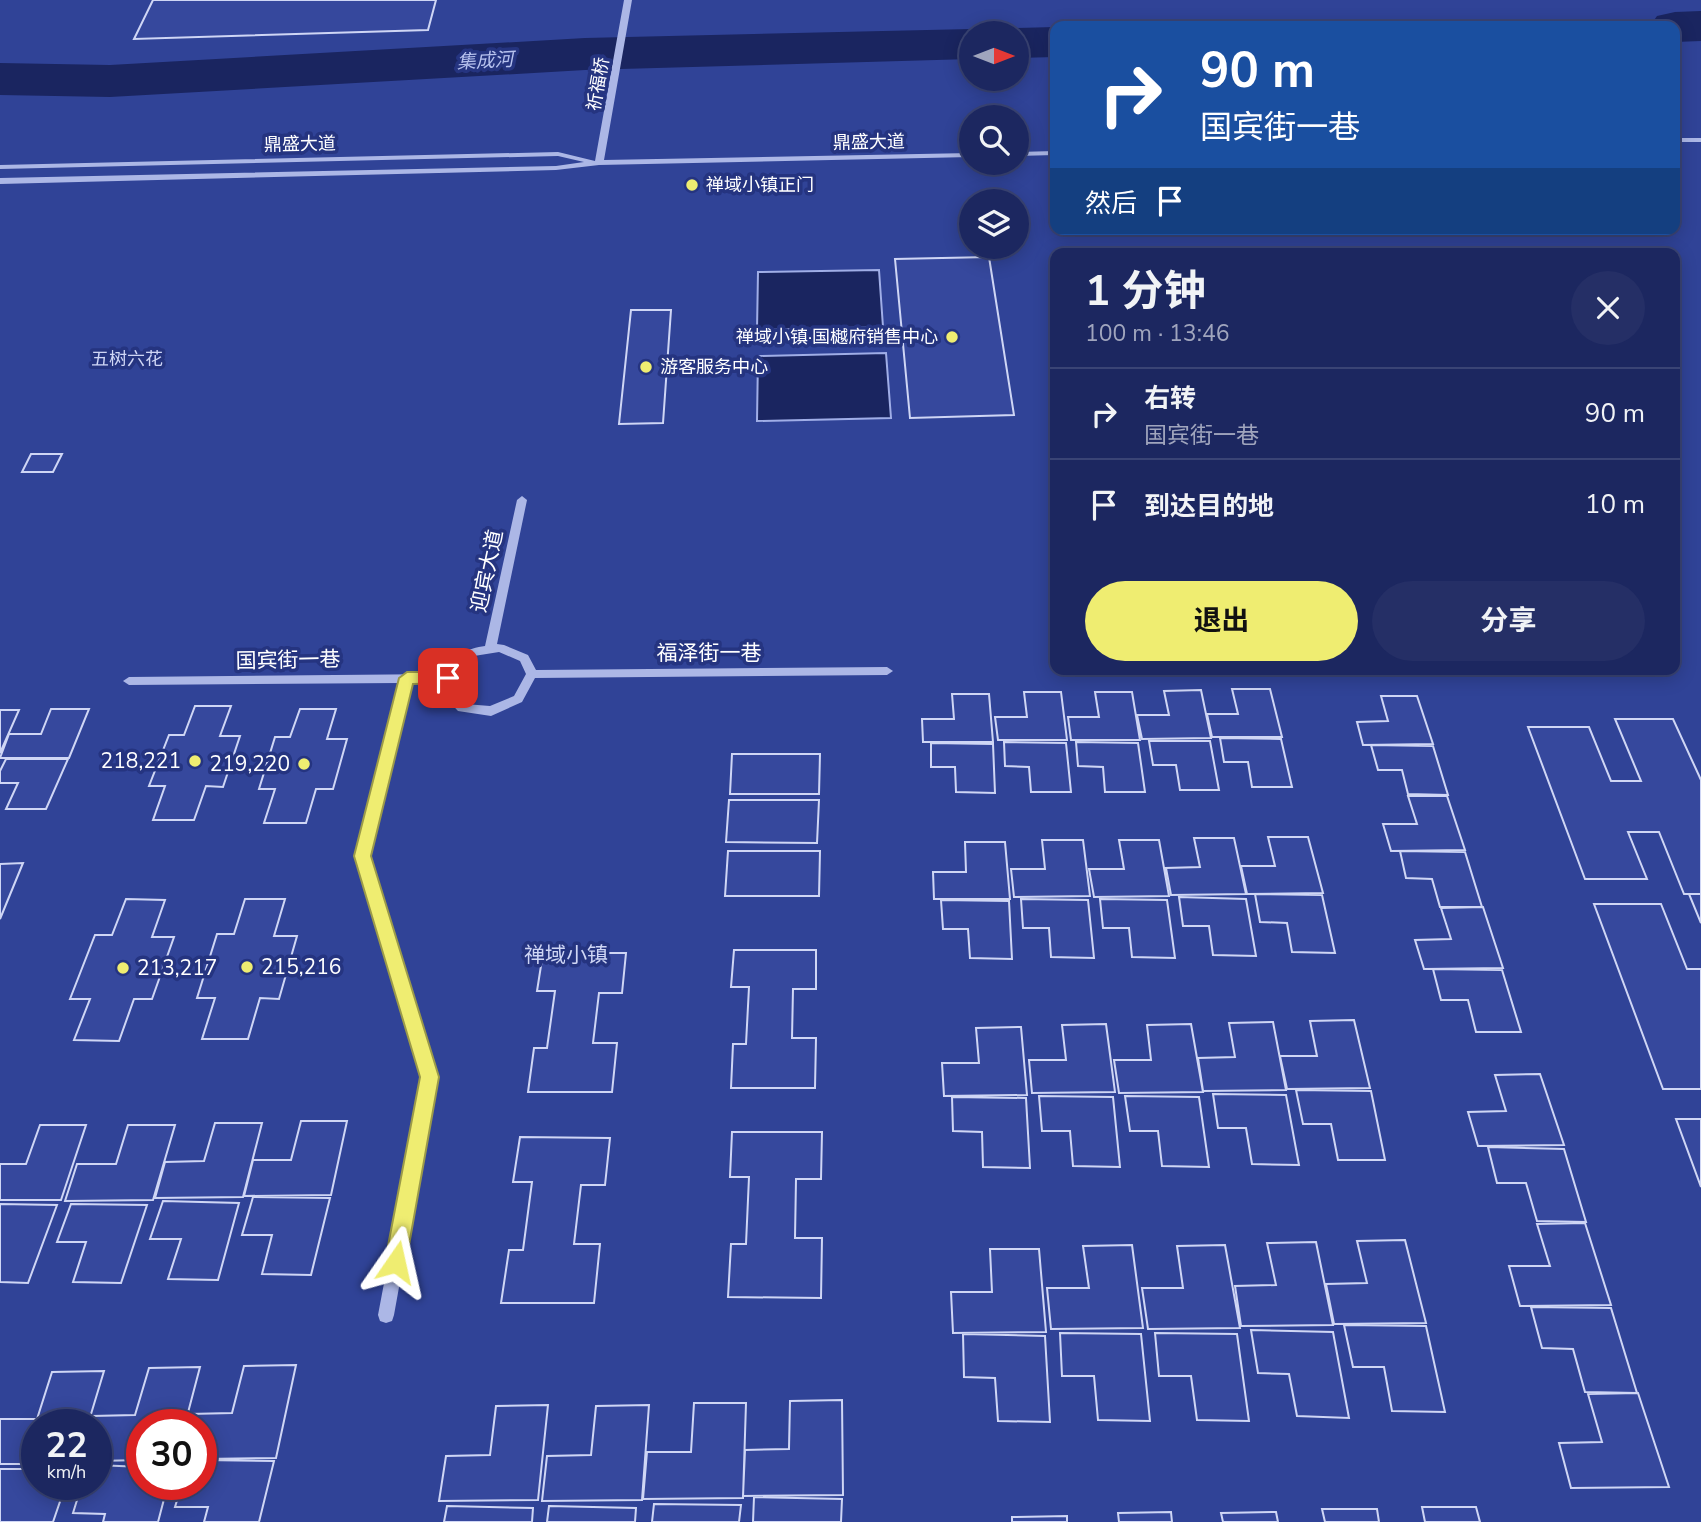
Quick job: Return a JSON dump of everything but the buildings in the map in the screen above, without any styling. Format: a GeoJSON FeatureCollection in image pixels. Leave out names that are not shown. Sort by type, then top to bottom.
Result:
{"type":"FeatureCollection","features":[{"type":"Feature","properties":{"kind":"street"},"geometry":{"type":"LineString","coordinates":[[627,11],[628,0]]}},
{"type":"Feature","properties":{"kind":"street","name":"祈福桥"},"geometry":{"type":"LineString","coordinates":[[599,163],[627,11]]}},
{"type":"Feature","properties":{"kind":"street"},"geometry":{"type":"LineString","coordinates":[[1680,140],[1701,140]]}},
{"type":"Feature","properties":{"kind":"street"},"geometry":{"type":"LineString","coordinates":[[1029,154],[1050,153]]}},
{"type":"Feature","properties":{"kind":"street","name":"鼎盛大道"},"geometry":{"type":"LineString","coordinates":[[0,167],[558,154],[599,163]]}},
{"type":"Feature","properties":{"kind":"street","name":"鼎盛大道"},"geometry":{"type":"LineString","coordinates":[[0,180],[556,168],[599,163],[959,155]]}},
{"type":"Feature","properties":{"kind":"street","name":"迎宾大道"},"geometry":{"type":"LineString","coordinates":[[490,649],[522,500]]}},
{"type":"Feature","properties":{"kind":"street"},"geometry":{"type":"LineString","coordinates":[[500,648],[524,658],[532,674],[518,699],[491,711],[462,708],[446,691],[450,669],[471,652],[500,648]]}},
{"type":"Feature","properties":{"kind":"street","name":"福泽街一巷"},"geometry":{"type":"LineString","coordinates":[[532,674],[887,671]]}},
{"type":"Feature","properties":{"kind":"street"},"geometry":{"type":"LineString","coordinates":[[386,1315],[430,1077],[363,856],[407,678]]}},
{"type":"Feature","properties":{"kind":"street","name":"国宾街一巷"},"geometry":{"type":"LineString","coordinates":[[129,681],[448,678]]}},
{"type":"Feature","properties":{"kind":"green space","name":"禅域小镇"},"geometry":{"type":"Polygon","coordinates":[[[0,0],[1701,0],[1701,1522],[0,1522],[0,0]]]}},
{"type":"Feature","properties":{"kind":"shaded area"},"geometry":{"type":"Polygon","coordinates":[[[879,270],[883,327],[757,330],[758,272],[879,270]]]}},
{"type":"Feature","properties":{"kind":"shaded area"},"geometry":{"type":"Polygon","coordinates":[[[886,353],[891,418],[757,421],[758,356],[886,353]]]}},
{"type":"Feature","properties":{"kind":"waterway","name":"集成河"},"geometry":{"type":"LineString","coordinates":[[1680,27],[1701,26]]}},
{"type":"Feature","properties":{"kind":"waterway","name":"集成河"},"geometry":{"type":"LineString","coordinates":[[1029,43],[1050,42]]}},
{"type":"Feature","properties":{"kind":"waterway","name":"集成河"},"geometry":{"type":"LineString","coordinates":[[0,79],[110,81],[585,54],[959,44]]}},
{"type":"Feature","properties":{"kind":"place","name":"禅域小镇正门"},"geometry":{"type":"Point","coordinates":[692,185]}},
{"type":"Feature","properties":{"kind":"place","name":"禅域小镇·国樾府销售中心"},"geometry":{"type":"Point","coordinates":[952,337]}},
{"type":"Feature","properties":{"kind":"place","name":"游客服务中心"},"geometry":{"type":"Point","coordinates":[646,367]}},
{"type":"Feature","properties":{"kind":"place","name":"218,221"},"geometry":{"type":"Point","coordinates":[195,761]}},
{"type":"Feature","properties":{"kind":"place","name":"219,220"},"geometry":{"type":"Point","coordinates":[304,764]}},
{"type":"Feature","properties":{"kind":"place","name":"215,216"},"geometry":{"type":"Point","coordinates":[247,967]}},
{"type":"Feature","properties":{"kind":"place","name":"213,217"},"geometry":{"type":"Point","coordinates":[123,968]}},
{"type":"Feature","properties":{"kind":"route"},"geometry":{"type":"LineString","coordinates":[[396,1262],[430,1077],[363,856],[407,678],[448,678]]}},
{"type":"Feature","properties":{"kind":"park label","name":"五树六花"},"geometry":{"type":"Point","coordinates":[127,359]}}]}
